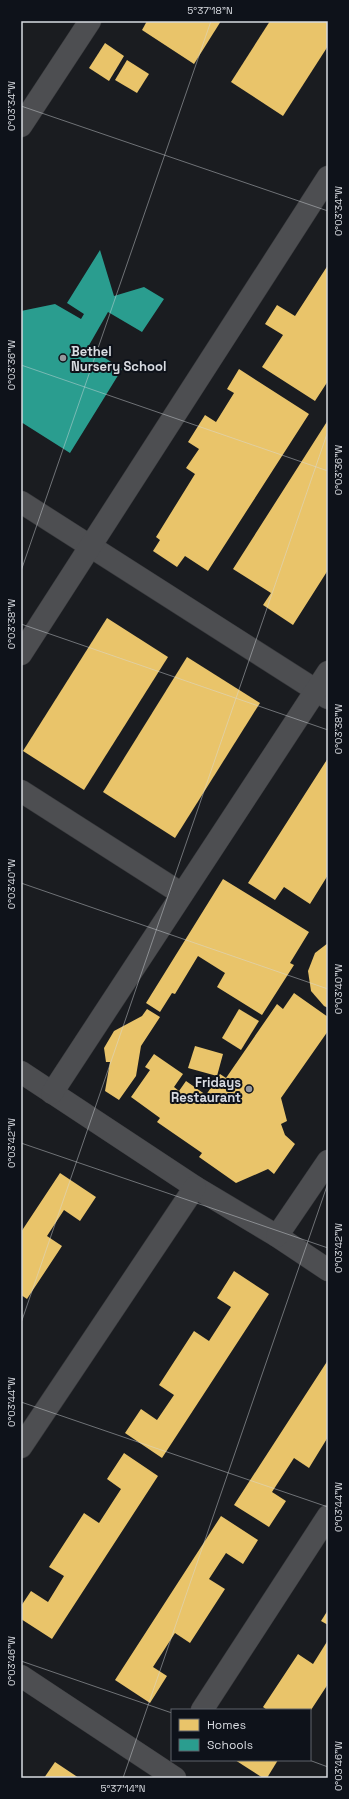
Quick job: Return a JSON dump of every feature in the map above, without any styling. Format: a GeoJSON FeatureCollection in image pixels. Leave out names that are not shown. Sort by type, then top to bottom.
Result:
{"type":"FeatureCollection","features":[{"type":"Feature","properties":{"kind":"street"},"geometry":{"type":"LineString","coordinates":[[21,126],[27,102],[90,21]]}},
{"type":"Feature","properties":{"kind":"street"},"geometry":{"type":"LineString","coordinates":[[21,654],[328,177]]}},
{"type":"Feature","properties":{"kind":"street"},"geometry":{"type":"LineString","coordinates":[[21,502],[89,547],[322,694]]}},
{"type":"Feature","properties":{"kind":"street"},"geometry":{"type":"LineString","coordinates":[[52,1093],[182,894],[322,694],[328,672]]}},
{"type":"Feature","properties":{"kind":"street"},"geometry":{"type":"LineString","coordinates":[[21,792],[182,894]]}},
{"type":"Feature","properties":{"kind":"street"},"geometry":{"type":"LineString","coordinates":[[21,1072],[195,1187],[277,1236],[328,1270]]}},
{"type":"Feature","properties":{"kind":"street"},"geometry":{"type":"LineString","coordinates":[[277,1236],[328,1161]]}},
{"type":"Feature","properties":{"kind":"street"},"geometry":{"type":"LineString","coordinates":[[21,1447],[195,1187]]}},
{"type":"Feature","properties":{"kind":"street"},"geometry":{"type":"LineString","coordinates":[[203,1709],[328,1516]]}},
{"type":"Feature","properties":{"kind":"street"},"geometry":{"type":"LineString","coordinates":[[21,1676],[167,1771]]}},
{"type":"Feature","properties":{"kind":"building: Homes"},"geometry":{"type":"Polygon","coordinates":[[[147,21],[221,21],[194,64],[142,30],[147,21]]]}},
{"type":"Feature","properties":{"kind":"building: Homes"},"geometry":{"type":"Polygon","coordinates":[[[270,21],[328,21],[328,46],[283,116],[231,82],[270,21]]]}},
{"type":"Feature","properties":{"kind":"building: Homes"},"geometry":{"type":"Polygon","coordinates":[[[105,43],[124,56],[109,81],[89,68],[105,43]]]}},
{"type":"Feature","properties":{"kind":"building: Homes"},"geometry":{"type":"Polygon","coordinates":[[[127,60],[149,74],[137,93],[115,80],[127,60]]]}},
{"type":"Feature","properties":{"kind":"building: Homes"},"geometry":{"type":"Polygon","coordinates":[[[328,265],[328,381],[315,401],[262,367],[283,335],[265,324],[277,305],[295,316],[328,265]]]}},
{"type":"Feature","properties":{"kind":"building: Homes"},"geometry":{"type":"Polygon","coordinates":[[[239,369],[309,414],[208,571],[185,556],[177,567],[153,551],[160,540],[156,537],[195,474],[186,468],[199,449],[188,442],[205,415],[216,422],[234,393],[227,389],[239,369]]]}},
{"type":"Feature","properties":{"kind":"building: Homes"},"geometry":{"type":"Polygon","coordinates":[[[328,420],[328,570],[293,625],[263,605],[271,593],[233,569],[328,420]]]}},
{"type":"Feature","properties":{"kind":"building: Homes"},"geometry":{"type":"Polygon","coordinates":[[[107,618],[168,657],[84,790],[23,751],[107,618]]]}},
{"type":"Feature","properties":{"kind":"building: Homes"},"geometry":{"type":"Polygon","coordinates":[[[187,657],[260,703],[175,838],[103,792],[187,657]]]}},
{"type":"Feature","properties":{"kind":"building: Homes"},"geometry":{"type":"Polygon","coordinates":[[[328,758],[328,875],[310,904],[284,887],[275,900],[248,883],[328,758]]]}},
{"type":"Feature","properties":{"kind":"building: Homes"},"geometry":{"type":"Polygon","coordinates":[[[223,879],[309,932],[290,963],[294,965],[262,1015],[217,987],[225,973],[198,956],[175,994],[172,993],[160,1012],[146,1003],[223,879]]]}},
{"type":"Feature","properties":{"kind":"building: Homes"},"geometry":{"type":"Polygon","coordinates":[[[328,943],[328,1008],[324,1006],[311,991],[308,971],[315,953],[328,943]]]}},
{"type":"Feature","properties":{"kind":"building: Homes","name":"Fridays Restaurant"},"geometry":{"type":"Polygon","coordinates":[[[294,993],[328,1017],[328,1031],[281,1098],[287,1121],[281,1124],[285,1135],[295,1144],[274,1174],[268,1169],[236,1183],[199,1157],[202,1153],[157,1122],[160,1118],[131,1097],[150,1070],[145,1067],[154,1054],[183,1074],[174,1087],[179,1091],[186,1081],[206,1095],[220,1074],[226,1078],[277,1004],[283,1009],[294,993]]]}},
{"type":"Feature","properties":{"kind":"building: Homes"},"geometry":{"type":"Polygon","coordinates":[[[147,1009],[160,1017],[141,1046],[136,1076],[119,1100],[105,1091],[110,1062],[106,1062],[104,1048],[114,1031],[142,1016],[147,1009]]]}},
{"type":"Feature","properties":{"kind":"building: Homes"},"geometry":{"type":"Polygon","coordinates":[[[239,1009],[259,1021],[241,1050],[222,1038],[239,1009]]]}},
{"type":"Feature","properties":{"kind":"building: Homes"},"geometry":{"type":"Polygon","coordinates":[[[195,1046],[223,1054],[217,1076],[188,1068],[195,1046]]]}},
{"type":"Feature","properties":{"kind":"building: Homes"},"geometry":{"type":"Polygon","coordinates":[[[60,1173],[96,1197],[80,1221],[64,1210],[47,1236],[62,1246],[27,1299],[21,1295],[21,1232],[60,1173]]]}},
{"type":"Feature","properties":{"kind":"building: Homes"},"geometry":{"type":"Polygon","coordinates":[[[234,1271],[269,1294],[162,1458],[125,1433],[141,1409],[157,1420],[174,1395],[159,1385],[194,1331],[209,1341],[231,1307],[217,1298],[234,1271]]]}},
{"type":"Feature","properties":{"kind":"building: Homes"},"geometry":{"type":"Polygon","coordinates":[[[328,1360],[328,1437],[309,1468],[294,1458],[272,1492],[286,1501],[269,1527],[234,1505],[328,1360]]]}},
{"type":"Feature","properties":{"kind":"building: Homes"},"geometry":{"type":"Polygon","coordinates":[[[124,1453],[158,1476],[52,1639],[21,1619],[21,1606],[31,1591],[48,1602],[64,1576],[49,1567],[84,1513],[99,1523],[121,1489],[107,1479],[124,1453]]]}},
{"type":"Feature","properties":{"kind":"building: Homes"},"geometry":{"type":"Polygon","coordinates":[[[221,1516],[258,1540],[243,1564],[226,1553],[209,1579],[225,1589],[190,1643],[175,1633],[153,1667],[167,1676],[150,1703],[115,1680],[221,1516]]]}},
{"type":"Feature","properties":{"kind":"building: Homes"},"geometry":{"type":"Polygon","coordinates":[[[328,1610],[328,1625],[321,1621],[328,1610]]]}},
{"type":"Feature","properties":{"kind":"building: Homes"},"geometry":{"type":"Polygon","coordinates":[[[328,1640],[328,1684],[311,1710],[266,1709],[263,1707],[298,1654],[313,1664],[328,1640]]]}},
{"type":"Feature","properties":{"kind":"building: Homes"},"geometry":{"type":"Polygon","coordinates":[[[237,1761],[277,1761],[267,1778],[263,1778],[237,1761]]]}},
{"type":"Feature","properties":{"kind":"building: Homes"},"geometry":{"type":"Polygon","coordinates":[[[55,1762],[79,1778],[44,1778],[55,1762]]]}},
{"type":"Feature","properties":{"kind":"building: Schools","name":"Bethel Nursery School"},"geometry":{"type":"Polygon","coordinates":[[[100,250],[114,296],[144,287],[164,299],[142,332],[108,312],[88,347],[122,369],[70,453],[21,422],[21,311],[55,304],[81,319],[84,314],[67,303],[100,250]]]}},
{"type":"Feature","properties":{"kind":"place","name":"Bethel Nursery School"},"geometry":{"type":"Point","coordinates":[63,358]}},
{"type":"Feature","properties":{"kind":"place","name":"Fridays Restaurant"},"geometry":{"type":"Point","coordinates":[249,1089]}}]}
